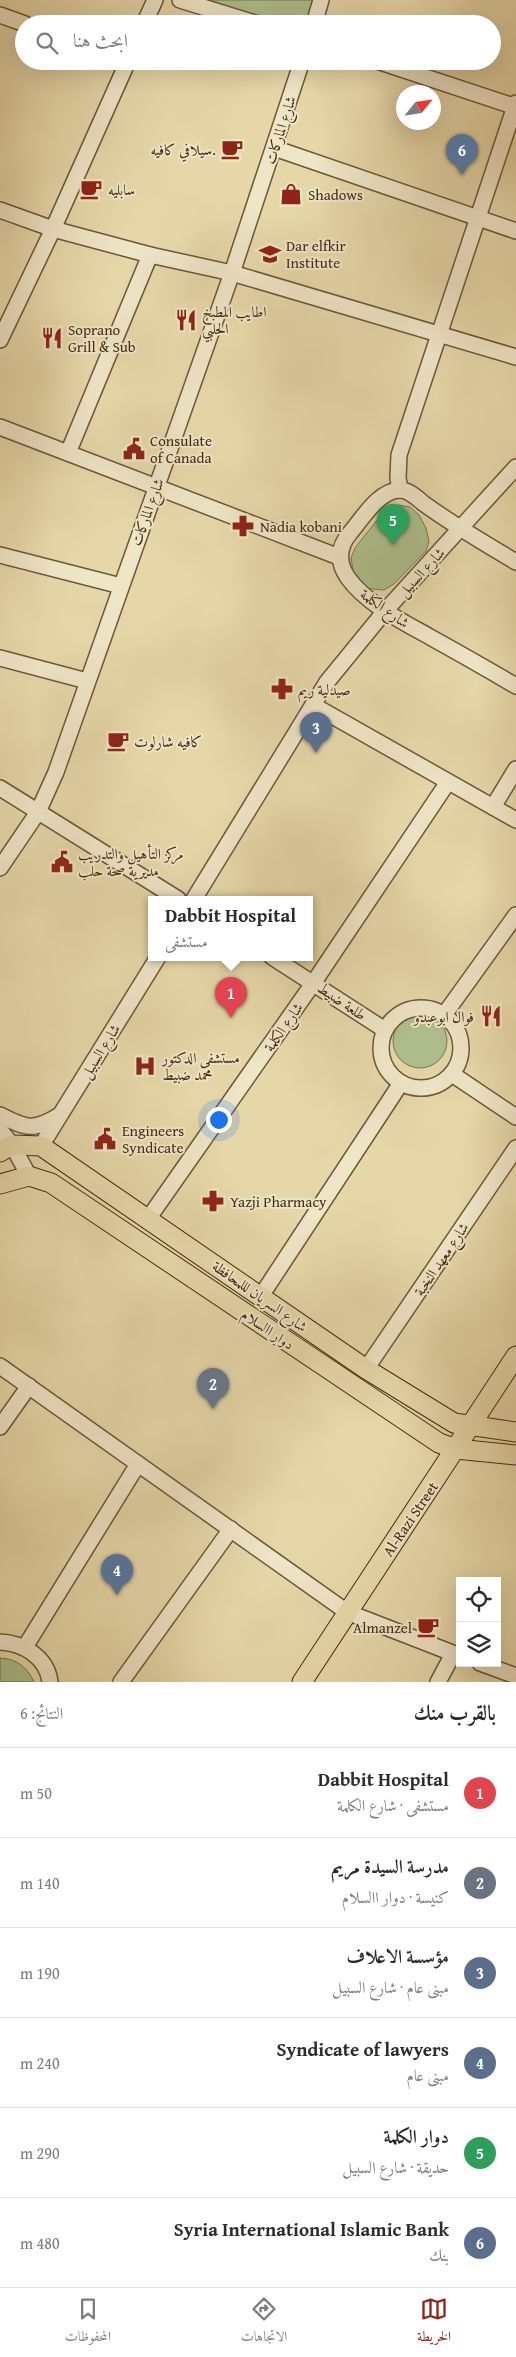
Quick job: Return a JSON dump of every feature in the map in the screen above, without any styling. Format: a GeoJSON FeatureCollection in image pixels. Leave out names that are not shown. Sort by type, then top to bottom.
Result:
{"type":"FeatureCollection","features":[{"type":"Feature","properties":{"kind":"main road","name":"شارع السريان لللمحافظة"},"geometry":{"type":"LineString","coordinates":[[41,1146],[366,1369],[454,1424],[516,1432]]}},
{"type":"Feature","properties":{"kind":"main road"},"geometry":{"type":"LineString","coordinates":[[6,1149],[41,1146]]}},
{"type":"Feature","properties":{"kind":"main road"},"geometry":{"type":"LineString","coordinates":[[0,1184],[29,1176]]}},
{"type":"Feature","properties":{"kind":"main road","name":"دوار االسلام"},"geometry":{"type":"LineString","coordinates":[[29,1176],[51,1183],[439,1443],[456,1449],[516,1455]]}},
{"type":"Feature","properties":{"kind":"main road","name":"Al-Razi Street"},"geometry":{"type":"LineString","coordinates":[[302,1682],[516,1356]]}},
{"type":"Feature","properties":{"kind":"street"},"geometry":{"type":"LineString","coordinates":[[148,15],[155,0]]}},
{"type":"Feature","properties":{"kind":"street"},"geometry":{"type":"LineString","coordinates":[[180,0],[229,15]]}},
{"type":"Feature","properties":{"kind":"street"},"geometry":{"type":"LineString","coordinates":[[317,15],[321,0]]}},
{"type":"Feature","properties":{"kind":"street"},"geometry":{"type":"LineString","coordinates":[[0,15],[15,20]]}},
{"type":"Feature","properties":{"kind":"street"},"geometry":{"type":"LineString","coordinates":[[0,340],[53,229],[124,70]]}},
{"type":"Feature","properties":{"kind":"street","name":"شارع الماركات"},"geometry":{"type":"LineString","coordinates":[[0,868],[38,812],[56,772],[232,273],[299,70]]}},
{"type":"Feature","properties":{"kind":"street"},"geometry":{"type":"LineString","coordinates":[[400,490],[397,472],[399,455],[516,105],[405,70]]}},
{"type":"Feature","properties":{"kind":"street"},"geometry":{"type":"LineString","coordinates":[[274,148],[516,231]]}},
{"type":"Feature","properties":{"kind":"street"},"geometry":{"type":"LineString","coordinates":[[0,210],[53,229],[150,255],[232,273],[516,357]]}},
{"type":"Feature","properties":{"kind":"street"},"geometry":{"type":"LineString","coordinates":[[68,453],[150,255]]}},
{"type":"Feature","properties":{"kind":"street"},"geometry":{"type":"LineString","coordinates":[[0,427],[339,557],[345,539],[371,508],[388,494],[400,490],[412,494],[460,529],[516,562]]}},
{"type":"Feature","properties":{"kind":"street","name":"شارع السبيل"},"geometry":{"type":"LineString","coordinates":[[196,896],[327,682],[385,611],[516,467]]}},
{"type":"Feature","properties":{"kind":"street"},"geometry":{"type":"LineString","coordinates":[[0,555],[121,586]]}},
{"type":"Feature","properties":{"kind":"street","name":"شارع الكلمة"},"geometry":{"type":"LineString","coordinates":[[339,557],[342,568],[353,584],[385,611],[516,686]]}},
{"type":"Feature","properties":{"kind":"street"},"geometry":{"type":"LineString","coordinates":[[0,658],[87,681]]}},
{"type":"Feature","properties":{"kind":"street"},"geometry":{"type":"LineString","coordinates":[[313,705],[516,820]]}},
{"type":"Feature","properties":{"kind":"street"},"geometry":{"type":"LineString","coordinates":[[493,808],[516,769]]}},
{"type":"Feature","properties":{"kind":"street","name":"شارع الكلمة"},"geometry":{"type":"LineString","coordinates":[[148,1219],[314,982],[448,782]]}},
{"type":"Feature","properties":{"kind":"street"},"geometry":{"type":"LineString","coordinates":[[0,788],[173,896]]}},
{"type":"Feature","properties":{"kind":"street"},"geometry":{"type":"LineString","coordinates":[[444,1015],[516,915]]}},
{"type":"Feature","properties":{"kind":"street","name":"شارع السبيل"},"geometry":{"type":"LineString","coordinates":[[41,1146],[156,961]]}},
{"type":"Feature","properties":{"kind":"street","name":"طلعة ضبيط"},"geometry":{"type":"LineString","coordinates":[[279,961],[314,982],[385,1030]]}},
{"type":"Feature","properties":{"kind":"street"},"geometry":{"type":"LineString","coordinates":[[410,1009],[434,1010],[444,1015],[454,1025],[460,1036],[461,1050],[452,1074],[444,1081],[428,1087],[411,1087],[401,1082],[392,1075],[382,1055],[381,1043],[385,1030],[400,1014],[410,1009]]}},
{"type":"Feature","properties":{"kind":"street"},"geometry":{"type":"LineString","coordinates":[[452,1074],[516,1116]]}},
{"type":"Feature","properties":{"kind":"street"},"geometry":{"type":"LineString","coordinates":[[261,1296],[401,1082]]}},
{"type":"Feature","properties":{"kind":"street"},"geometry":{"type":"LineString","coordinates":[[0,1115],[22,1126],[33,1127],[46,1124],[61,1114]]}},
{"type":"Feature","properties":{"kind":"street"},"geometry":{"type":"LineString","coordinates":[[0,1130],[6,1149],[29,1176]]}},
{"type":"Feature","properties":{"kind":"street","name":"شارع معهد النخبة"},"geometry":{"type":"LineString","coordinates":[[366,1369],[516,1148]]}},
{"type":"Feature","properties":{"kind":"street"},"geometry":{"type":"LineString","coordinates":[[0,1366],[347,1612],[456,1655],[438,1682]]}},
{"type":"Feature","properties":{"kind":"street"},"geometry":{"type":"LineString","coordinates":[[0,1427],[29,1386]]}},
{"type":"Feature","properties":{"kind":"street"},"geometry":{"type":"LineString","coordinates":[[25,1647],[138,1464]]}},
{"type":"Feature","properties":{"kind":"street"},"geometry":{"type":"LineString","coordinates":[[121,1682],[231,1529]]}},
{"type":"Feature","properties":{"kind":"street"},"geometry":{"type":"LineString","coordinates":[[0,1642],[25,1647],[42,1661],[50,1682]]}},
{"type":"Feature","properties":{"kind":"street"},"geometry":{"type":"LineString","coordinates":[[491,1667],[516,1676]]}},
{"type":"Feature","properties":{"kind":"green space"},"geometry":{"type":"Polygon","coordinates":[[[180,0],[321,0],[317,15],[229,15],[180,0]]]}},
{"type":"Feature","properties":{"kind":"green space"},"geometry":{"type":"Polygon","coordinates":[[[398,505],[410,507],[419,515],[426,528],[429,542],[426,551],[394,584],[384,590],[360,588],[354,577],[351,558],[355,548],[385,510],[398,505]]]}},
{"type":"Feature","properties":{"kind":"green space"},"geometry":{"type":"Polygon","coordinates":[[[420,1014],[430,1016],[439,1022],[445,1031],[447,1041],[445,1051],[439,1060],[430,1066],[420,1068],[410,1066],[401,1060],[395,1051],[393,1041],[395,1031],[401,1022],[410,1016],[420,1014]]]}},
{"type":"Feature","properties":{"kind":"green space"},"geometry":{"type":"Polygon","coordinates":[[[0,1658],[12,1660],[21,1665],[34,1682],[0,1682],[0,1658]]]}},
{"type":"Feature","properties":{"kind":"place","name":"سيلافي كافيه."},"geometry":{"type":"Point","coordinates":[232,149]}},
{"type":"Feature","properties":{"kind":"place","name":"Syria International Islamic Bank"},"geometry":{"type":"Point","coordinates":[462,175]}},
{"type":"Feature","properties":{"kind":"place","name":"سابليه"},"geometry":{"type":"Point","coordinates":[91,189]}},
{"type":"Feature","properties":{"kind":"place","name":"Shadows"},"geometry":{"type":"Point","coordinates":[291,194]}},
{"type":"Feature","properties":{"kind":"place","name":"Dar elfkir Institute"},"geometry":{"type":"Point","coordinates":[270,254]}},
{"type":"Feature","properties":{"kind":"place","name":"اطايب المطبخ الحلبي"},"geometry":{"type":"Point","coordinates":[186,320]}},
{"type":"Feature","properties":{"kind":"place","name":"Soprano Grill & Sub"},"geometry":{"type":"Point","coordinates":[52,338]}},
{"type":"Feature","properties":{"kind":"place","name":"Consulate of Canada"},"geometry":{"type":"Point","coordinates":[134,449]}},
{"type":"Feature","properties":{"kind":"place","name":"Nadia kobani"},"geometry":{"type":"Point","coordinates":[243,526]}},
{"type":"Feature","properties":{"kind":"place","name":"دوار الكلمة"},"geometry":{"type":"Point","coordinates":[393,545]}},
{"type":"Feature","properties":{"kind":"place","name":"صيدلية ريم"},"geometry":{"type":"Point","coordinates":[282,689]}},
{"type":"Feature","properties":{"kind":"place","name":"كافيه شارلوت"},"geometry":{"type":"Point","coordinates":[118,741]}},
{"type":"Feature","properties":{"kind":"place","name":"مؤسسة الاعلاف"},"geometry":{"type":"Point","coordinates":[316,753]}},
{"type":"Feature","properties":{"kind":"place","name":"مركز التأهيل والتدريب مديرية صحة حلب"},"geometry":{"type":"Point","coordinates":[62,862]}},
{"type":"Feature","properties":{"kind":"place","name":"فوال ابوعبدو"},"geometry":{"type":"Point","coordinates":[491,1016]}},
{"type":"Feature","properties":{"kind":"place","name":"Dabbit Hospital"},"geometry":{"type":"Point","coordinates":[231,1018]}},
{"type":"Feature","properties":{"kind":"place","name":"مستشفى الدكتور محمد ضبيط"},"geometry":{"type":"Point","coordinates":[145,1066]}},
{"type":"Feature","properties":{"kind":"place","name":"Engineers Syndicate"},"geometry":{"type":"Point","coordinates":[105,1139]}},
{"type":"Feature","properties":{"kind":"place","name":"Yazji Pharmacy"},"geometry":{"type":"Point","coordinates":[213,1201]}},
{"type":"Feature","properties":{"kind":"place","name":"مدرسة السيدة مريم"},"geometry":{"type":"Point","coordinates":[213,1409]}},
{"type":"Feature","properties":{"kind":"place","name":"Syndicate of lawyers"},"geometry":{"type":"Point","coordinates":[117,1595]}},
{"type":"Feature","properties":{"kind":"place","name":"Almanzel"},"geometry":{"type":"Point","coordinates":[428,1627]}}]}
